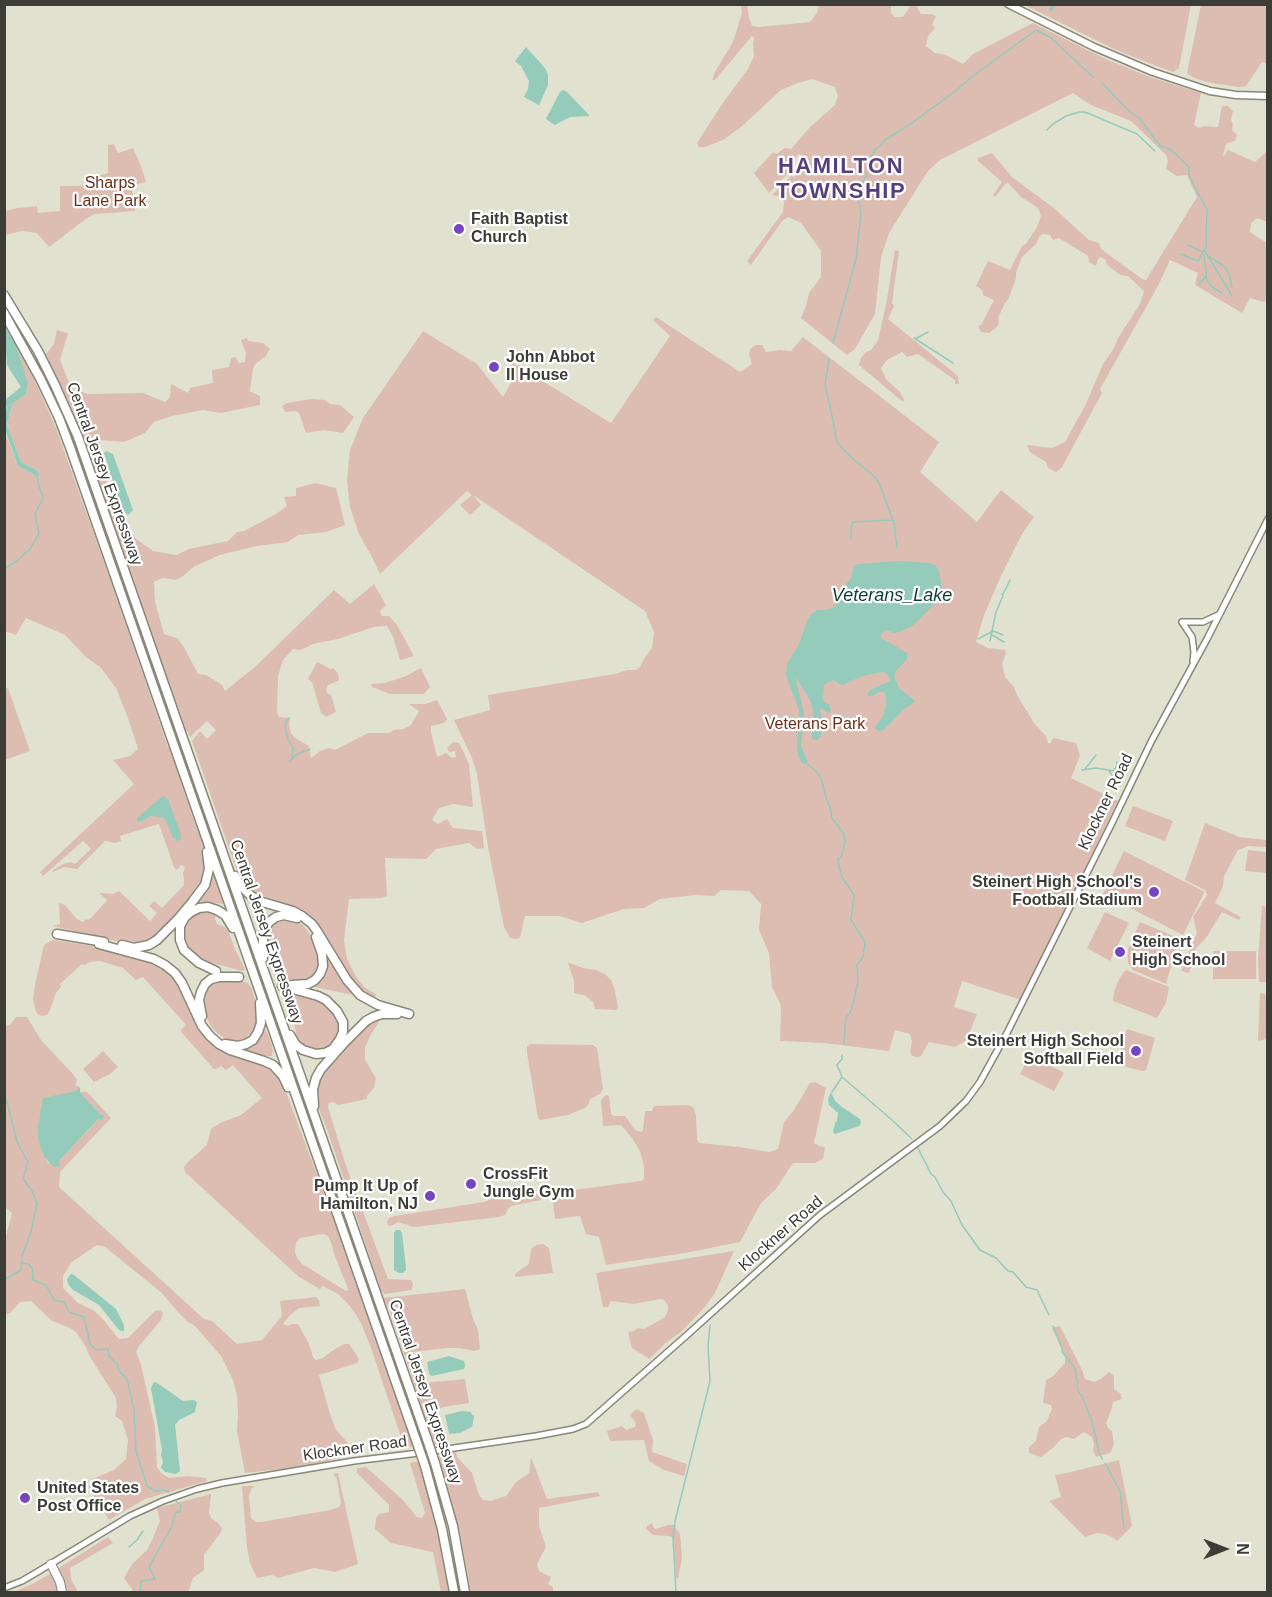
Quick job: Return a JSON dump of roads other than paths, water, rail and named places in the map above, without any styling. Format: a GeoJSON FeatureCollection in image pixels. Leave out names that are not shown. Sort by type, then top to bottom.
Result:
{"type":"FeatureCollection","features":[{"type":"Feature","properties":{"kind":"highway","name":"Central Jersey Expressway"},"geometry":{"type":"LineString","coordinates":[[4,295],[56,385],[78,437],[427,1439],[456,1539],[465,1590]]}},
{"type":"Feature","properties":{"kind":"highway","name":"Central Jersey Expressway"},"geometry":{"type":"LineString","coordinates":[[4,312],[41,380],[66,436],[425,1466],[450,1564],[454,1593]]}},
{"type":"Feature","properties":{"kind":"highway"},"geometry":{"type":"LineString","coordinates":[[57,934],[135,948],[144,946],[157,940],[193,901],[207,880],[209,862],[184,774]]}},
{"type":"Feature","properties":{"kind":"highway"},"geometry":{"type":"LineString","coordinates":[[196,777],[237,880],[243,889],[256,899],[303,916],[317,931],[355,991],[378,1005],[410,1014],[382,1014],[369,1019],[318,1073],[313,1089],[314,1106],[334,1172]]}},
{"type":"Feature","properties":{"kind":"highway"},"geometry":{"type":"LineString","coordinates":[[216,971],[194,960],[181,944],[180,926],[185,917],[195,910],[203,907],[213,908],[225,915],[248,958]]}},
{"type":"Feature","properties":{"kind":"highway"},"geometry":{"type":"LineString","coordinates":[[264,971],[262,940],[269,922],[279,916],[288,915],[306,924],[314,932],[319,942],[322,970],[318,977],[308,984],[282,986],[318,996],[334,1007],[343,1022],[343,1032],[338,1043],[329,1051],[320,1054],[307,1052],[300,1048],[291,1038],[271,991]]}},
{"type":"Feature","properties":{"kind":"highway"},"geometry":{"type":"LineString","coordinates":[[99,944],[154,959],[165,965],[182,983],[202,1026],[214,1041],[230,1050],[264,1060],[277,1068],[285,1080],[324,1176]]}},
{"type":"Feature","properties":{"kind":"highway"},"geometry":{"type":"LineString","coordinates":[[239,976],[219,977],[211,980],[202,988],[200,996],[200,1010],[208,1028],[222,1042],[230,1045],[246,1044],[253,1040],[258,1032],[261,1023],[261,1007],[256,982]]}},
{"type":"Feature","properties":{"kind":"highway"},"geometry":{"type":"LineString","coordinates":[[51,1564],[60,1582],[62,1593]]}},
{"type":"Feature","properties":{"kind":"main road"},"geometry":{"type":"LineString","coordinates":[[1008,4],[1143,69],[1199,88],[1236,95],[1268,96]]}},
{"type":"Feature","properties":{"kind":"main road","name":"Klockner Road"},"geometry":{"type":"LineString","coordinates":[[4,1588],[22,1581],[140,1511],[171,1497],[209,1486],[354,1461],[536,1436],[573,1429],[586,1424],[820,1215],[940,1126],[966,1101],[981,1082],[1007,1034],[1148,748],[1268,519]]}},
{"type":"Feature","properties":{"kind":"main road"},"geometry":{"type":"LineString","coordinates":[[1191,668],[1194,645],[1182,621],[1203,622],[1219,614]]}},
{"type":"Feature","properties":{"kind":"water"},"geometry":{"type":"Polygon","coordinates":[[[526,47],[545,68],[548,75],[548,85],[539,105],[524,97],[529,81],[521,66],[515,61],[526,47]]]}},
{"type":"Feature","properties":{"kind":"water"},"geometry":{"type":"Polygon","coordinates":[[[563,90],[590,116],[570,117],[555,125],[546,119],[563,90]]]}},
{"type":"Feature","properties":{"kind":"water"},"geometry":{"type":"Polygon","coordinates":[[[4,326],[16,345],[28,383],[26,394],[12,404],[7,425],[21,462],[38,471],[39,485],[35,475],[18,466],[5,430],[7,406],[5,407],[5,400],[21,387],[7,365],[4,326]]]}},
{"type":"Feature","properties":{"kind":"water"},"geometry":{"type":"Polygon","coordinates":[[[106,451],[113,454],[133,510],[128,515],[122,509],[104,453],[106,451]]]}},
{"type":"Feature","properties":{"kind":"water","name":"Veterans_Lake"},"geometry":{"type":"Polygon","coordinates":[[[898,561],[930,563],[939,571],[941,582],[940,599],[912,626],[894,633],[886,630],[881,634],[881,638],[907,653],[907,659],[896,671],[894,677],[900,689],[914,702],[884,730],[879,731],[874,728],[883,716],[886,697],[884,692],[872,696],[867,695],[870,690],[890,681],[887,674],[883,672],[862,676],[843,685],[834,680],[828,682],[824,685],[823,699],[829,704],[831,711],[829,713],[820,710],[823,721],[821,736],[818,740],[814,740],[811,702],[795,676],[804,713],[801,745],[807,763],[804,764],[798,755],[799,709],[786,676],[787,664],[799,644],[811,614],[818,610],[832,608],[838,602],[857,564],[898,561]]]}},
{"type":"Feature","properties":{"kind":"water"},"geometry":{"type":"Polygon","coordinates":[[[163,796],[168,799],[180,832],[181,839],[178,841],[173,838],[163,817],[151,816],[137,822],[137,818],[163,796]]]}},
{"type":"Feature","properties":{"kind":"water"},"geometry":{"type":"Polygon","coordinates":[[[80,1087],[80,1092],[104,1116],[102,1120],[98,1119],[59,1161],[60,1166],[54,1167],[45,1158],[38,1138],[43,1098],[76,1091],[80,1087]]]}},
{"type":"Feature","properties":{"kind":"water"},"geometry":{"type":"Polygon","coordinates":[[[831,1092],[835,1101],[860,1119],[859,1126],[835,1134],[833,1132],[838,1113],[829,1105],[828,1099],[831,1092]]]}},
{"type":"Feature","properties":{"kind":"water"},"geometry":{"type":"Polygon","coordinates":[[[396,1230],[402,1233],[406,1268],[403,1273],[394,1270],[394,1233],[396,1230]]]}},
{"type":"Feature","properties":{"kind":"water"},"geometry":{"type":"Polygon","coordinates":[[[71,1274],[116,1309],[124,1325],[124,1331],[119,1330],[99,1305],[73,1290],[67,1279],[71,1274]]]}},
{"type":"Feature","properties":{"kind":"water"},"geometry":{"type":"Polygon","coordinates":[[[449,1356],[464,1361],[464,1369],[431,1376],[427,1362],[449,1356]]]}},
{"type":"Feature","properties":{"kind":"water"},"geometry":{"type":"Polygon","coordinates":[[[154,1382],[183,1401],[197,1402],[195,1412],[179,1420],[175,1425],[180,1471],[176,1474],[165,1472],[161,1468],[162,1450],[151,1388],[154,1382]]]}},
{"type":"Feature","properties":{"kind":"water"},"geometry":{"type":"Polygon","coordinates":[[[462,1411],[471,1412],[474,1416],[472,1427],[460,1433],[449,1434],[445,1415],[462,1411]]]}},
{"type":"Feature","properties":{"kind":"waterway"},"geometry":{"type":"LineString","coordinates":[[1051,10],[1054,4]]}},
{"type":"Feature","properties":{"kind":"waterway"},"geometry":{"type":"LineString","coordinates":[[833,343],[856,259],[861,213],[858,198],[860,186],[867,175],[869,160],[876,149],[885,140],[912,123],[1036,30],[1051,38],[1093,77]]}},
{"type":"Feature","properties":{"kind":"waterway"},"geometry":{"type":"LineString","coordinates":[[1102,83],[1140,119],[1160,146],[1170,149],[1189,167],[1189,175],[1207,209],[1206,247],[1198,261],[1181,254]]}},
{"type":"Feature","properties":{"kind":"waterway"},"geometry":{"type":"LineString","coordinates":[[1047,130],[1066,116],[1085,112],[1137,134],[1155,151]]}},
{"type":"Feature","properties":{"kind":"waterway"},"geometry":{"type":"LineString","coordinates":[[1188,245],[1203,252]]}},
{"type":"Feature","properties":{"kind":"waterway"},"geometry":{"type":"LineString","coordinates":[[1205,251],[1232,296]]}},
{"type":"Feature","properties":{"kind":"waterway"},"geometry":{"type":"LineString","coordinates":[[1204,254],[1207,281],[1222,293]]}},
{"type":"Feature","properties":{"kind":"waterway"},"geometry":{"type":"LineString","coordinates":[[1208,256],[1224,266],[1229,274],[1232,287]]}},
{"type":"Feature","properties":{"kind":"waterway"},"geometry":{"type":"LineString","coordinates":[[1199,284],[1206,276]]}},
{"type":"Feature","properties":{"kind":"waterway"},"geometry":{"type":"LineString","coordinates":[[915,339],[928,332]]}},
{"type":"Feature","properties":{"kind":"waterway"},"geometry":{"type":"LineString","coordinates":[[914,338],[953,363]]}},
{"type":"Feature","properties":{"kind":"waterway"},"geometry":{"type":"LineString","coordinates":[[829,359],[825,384],[836,439],[838,444],[875,477],[880,485],[894,523],[897,548]]}},
{"type":"Feature","properties":{"kind":"waterway"},"geometry":{"type":"LineString","coordinates":[[4,569],[30,549],[39,534],[35,514],[43,498],[38,483]]}},
{"type":"Feature","properties":{"kind":"waterway"},"geometry":{"type":"LineString","coordinates":[[851,539],[853,522],[892,520]]}},
{"type":"Feature","properties":{"kind":"waterway"},"geometry":{"type":"LineString","coordinates":[[1003,594],[1010,580]]}},
{"type":"Feature","properties":{"kind":"waterway"},"geometry":{"type":"LineString","coordinates":[[990,641],[1002,594]]}},
{"type":"Feature","properties":{"kind":"waterway"},"geometry":{"type":"LineString","coordinates":[[978,639],[993,631],[1003,635]]}},
{"type":"Feature","properties":{"kind":"waterway"},"geometry":{"type":"LineString","coordinates":[[992,635],[1004,642]]}},
{"type":"Feature","properties":{"kind":"waterway"},"geometry":{"type":"LineString","coordinates":[[289,718],[285,727],[293,748],[292,758]]}},
{"type":"Feature","properties":{"kind":"waterway"},"geometry":{"type":"LineString","coordinates":[[290,761],[296,755],[310,749]]}},
{"type":"Feature","properties":{"kind":"waterway"},"geometry":{"type":"LineString","coordinates":[[1085,769],[1096,755]]}},
{"type":"Feature","properties":{"kind":"waterway"},"geometry":{"type":"LineString","coordinates":[[1113,771],[1117,762]]}},
{"type":"Feature","properties":{"kind":"waterway"},"geometry":{"type":"LineString","coordinates":[[807,764],[821,778],[832,818],[844,834],[845,843],[841,857],[838,859],[839,867],[842,877],[854,895],[851,920],[865,943],[863,957],[857,965],[858,982],[853,1004],[846,1017],[844,1044]]}},
{"type":"Feature","properties":{"kind":"waterway"},"geometry":{"type":"LineString","coordinates":[[1082,770],[1096,768],[1121,772]]}},
{"type":"Feature","properties":{"kind":"waterway"},"geometry":{"type":"LineString","coordinates":[[1109,771],[1116,780]]}},
{"type":"Feature","properties":{"kind":"waterway"},"geometry":{"type":"LineString","coordinates":[[832,1092],[842,1077],[837,1065],[842,1055]]}},
{"type":"Feature","properties":{"kind":"waterway"},"geometry":{"type":"LineString","coordinates":[[842,1077],[912,1139]]}},
{"type":"Feature","properties":{"kind":"waterway"},"geometry":{"type":"LineString","coordinates":[[4,1090],[17,1142],[28,1162],[23,1179],[37,1203],[31,1232],[22,1256],[21,1270],[4,1280]]}},
{"type":"Feature","properties":{"kind":"waterway"},"geometry":{"type":"LineString","coordinates":[[918,1148],[931,1174],[951,1201],[962,1225],[980,1250],[996,1258],[1026,1287],[1037,1290],[1049,1315]]}},
{"type":"Feature","properties":{"kind":"waterway"},"geometry":{"type":"LineString","coordinates":[[23,1263],[29,1264],[32,1268],[33,1280],[46,1285],[54,1300],[64,1302],[69,1312],[84,1317],[90,1344],[96,1350],[108,1349],[109,1356],[127,1379],[134,1410],[136,1451],[147,1486],[155,1491],[169,1492]]}},
{"type":"Feature","properties":{"kind":"waterway"},"geometry":{"type":"LineString","coordinates":[[676,1592],[673,1537],[675,1521],[710,1381],[708,1346],[710,1325]]}},
{"type":"Feature","properties":{"kind":"waterway"},"geometry":{"type":"LineString","coordinates":[[1053,1326],[1062,1352],[1075,1368],[1078,1391],[1092,1421],[1102,1459]]}},
{"type":"Feature","properties":{"kind":"waterway"},"geometry":{"type":"LineString","coordinates":[[1105,1463],[1120,1491],[1124,1529]]}},
{"type":"Feature","properties":{"kind":"waterway"},"geometry":{"type":"LineString","coordinates":[[140,1592],[141,1581],[155,1579],[149,1567],[171,1528],[176,1512],[180,1512],[181,1505],[176,1501]]}},
{"type":"Feature","properties":{"kind":"waterway"},"geometry":{"type":"LineString","coordinates":[[129,1547],[143,1531]]}},
{"type":"Feature","properties":{"kind":"place","name":"Faith Baptist Church"},"geometry":{"type":"Point","coordinates":[459,229]}},
{"type":"Feature","properties":{"kind":"place","name":"John Abbot II House"},"geometry":{"type":"Point","coordinates":[494,367]}},
{"type":"Feature","properties":{"kind":"place","name":"Steinert High School's Football Stadium"},"geometry":{"type":"Point","coordinates":[1154,892]}},
{"type":"Feature","properties":{"kind":"place","name":"Steinert High School"},"geometry":{"type":"Point","coordinates":[1120,952]}},
{"type":"Feature","properties":{"kind":"place","name":"Steinert High School Softball Field"},"geometry":{"type":"Point","coordinates":[1136,1051]}},
{"type":"Feature","properties":{"kind":"place","name":"CrossFit Jungle Gym"},"geometry":{"type":"Point","coordinates":[471,1184]}},
{"type":"Feature","properties":{"kind":"place","name":"Pump It Up of Hamilton, NJ"},"geometry":{"type":"Point","coordinates":[430,1196]}},
{"type":"Feature","properties":{"kind":"place","name":"United States Post Office"},"geometry":{"type":"Point","coordinates":[25,1498]}},
{"type":"Feature","properties":{"kind":"district","name":"HAMILTON TOWNSHIP"},"geometry":{"type":"Point","coordinates":[841,180]}},
{"type":"Feature","properties":{"kind":"park label","name":"Sharps Lane Park"},"geometry":{"type":"Point","coordinates":[110,193]}},
{"type":"Feature","properties":{"kind":"park label","name":"Veterans Park"},"geometry":{"type":"Point","coordinates":[815,725]}}]}
